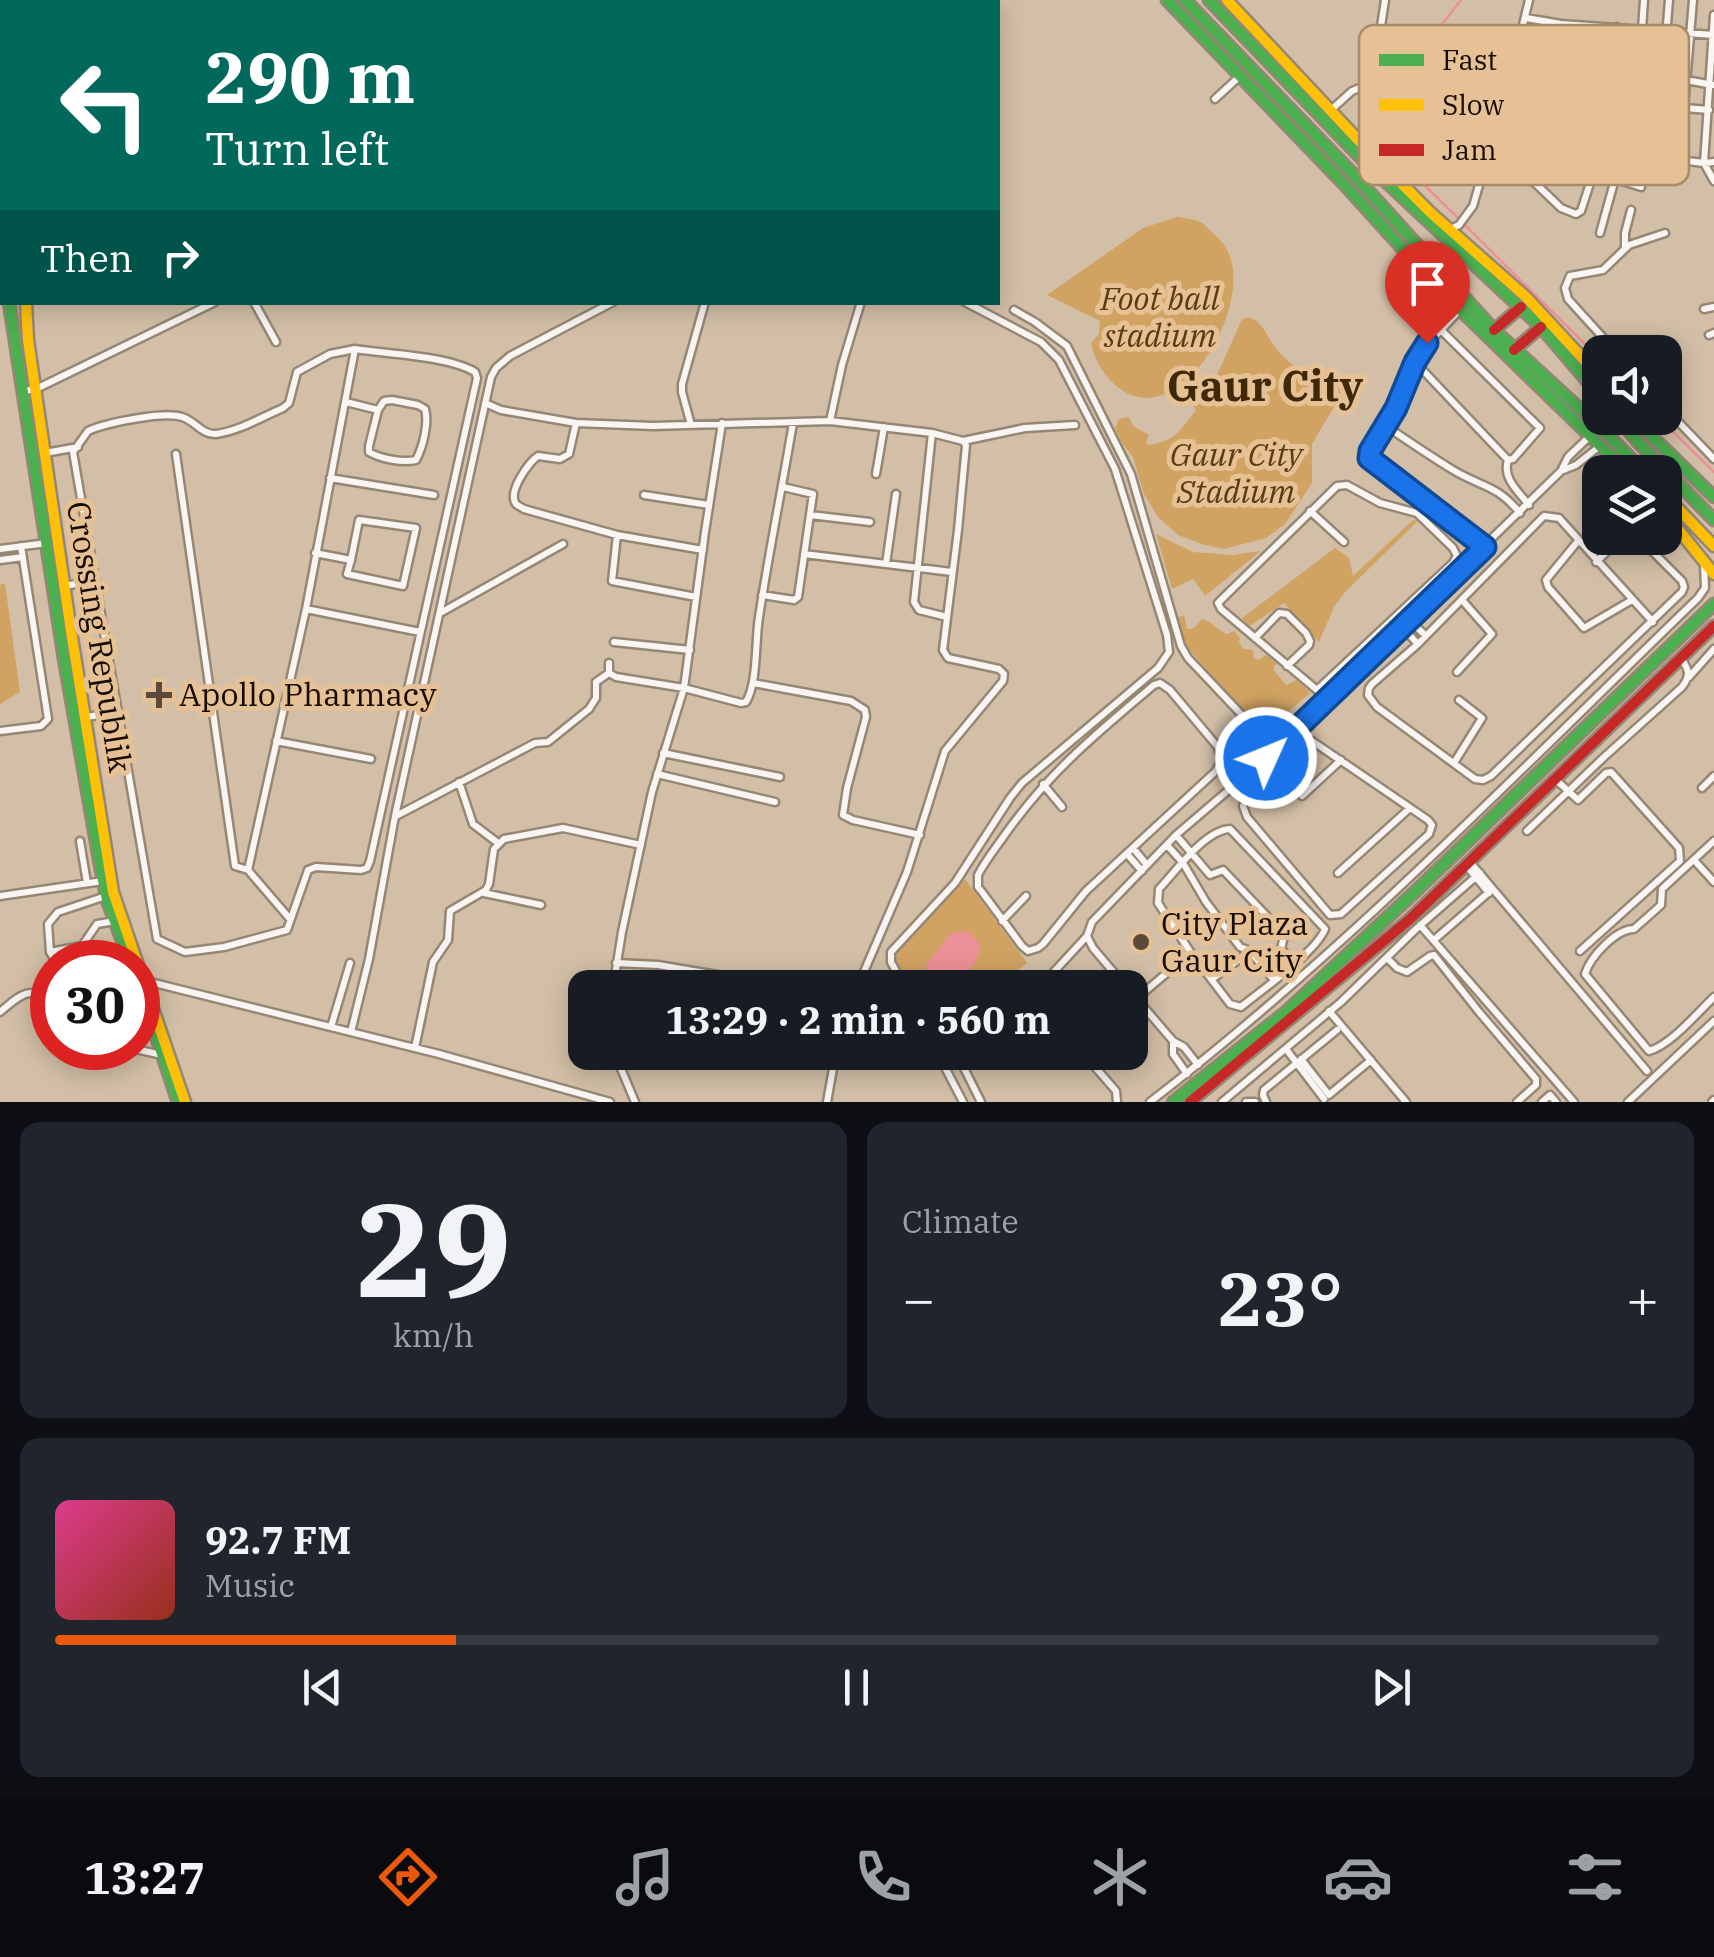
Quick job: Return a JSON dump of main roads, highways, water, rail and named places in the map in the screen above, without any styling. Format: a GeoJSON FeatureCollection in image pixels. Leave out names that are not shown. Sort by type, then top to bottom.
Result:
{"type":"FeatureCollection","features":[{"type":"Feature","properties":{"kind":"waterway"},"geometry":{"type":"LineString","coordinates":[[1441,25],[1461,0]]}},
{"type":"Feature","properties":{"kind":"waterway"},"geometry":{"type":"LineString","coordinates":[[1424,185],[1582,341]]}},
{"type":"Feature","properties":{"kind":"waterway"},"geometry":{"type":"LineString","coordinates":[[1676,435],[1714,472]]}},
{"type":"Feature","properties":{"kind":"place","name":"Apollo Pharmacy"},"geometry":{"type":"Point","coordinates":[159,695]}},
{"type":"Feature","properties":{"kind":"place","name":"City Plaza Gaur City"},"geometry":{"type":"Point","coordinates":[1141,942]}},
{"type":"Feature","properties":{"kind":"district","name":"Gaur City"},"geometry":{"type":"Point","coordinates":[1265,386]}},
{"type":"Feature","properties":{"kind":"park label","name":"Foot ball stadium"},"geometry":{"type":"Point","coordinates":[1160,318]}},
{"type":"Feature","properties":{"kind":"park label","name":"Gaur City Stadium"},"geometry":{"type":"Point","coordinates":[1236,474]}}]}
